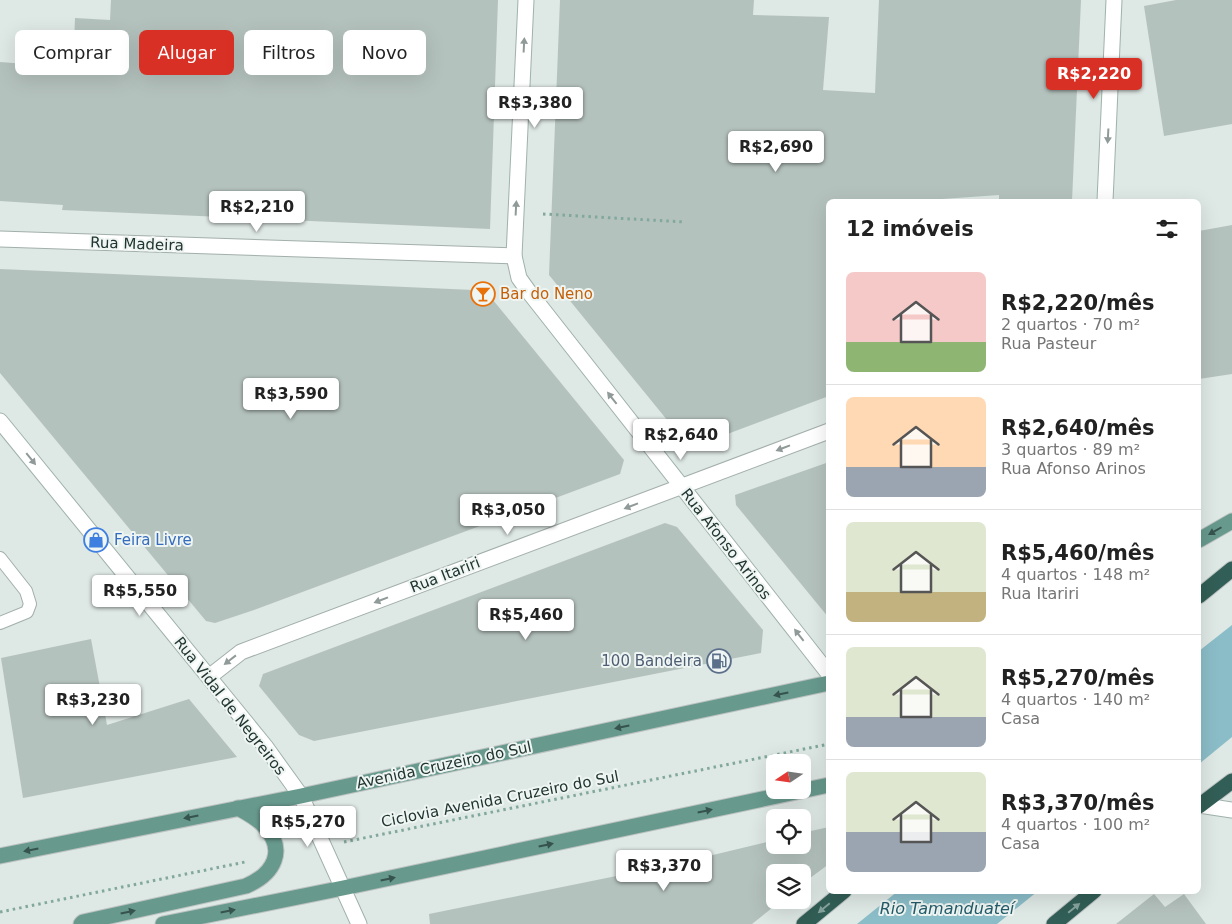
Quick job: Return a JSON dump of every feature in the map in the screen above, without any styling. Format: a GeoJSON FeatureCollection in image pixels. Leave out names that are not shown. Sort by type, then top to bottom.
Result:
{"type":"FeatureCollection","features":[{"type":"Feature","properties":{"kind":"highway"},"geometry":{"type":"LineString","coordinates":[[1201,594],[1232,568]]}},
{"type":"Feature","properties":{"kind":"highway"},"geometry":{"type":"LineString","coordinates":[[1201,804],[1232,781]]}},
{"type":"Feature","properties":{"kind":"highway"},"geometry":{"type":"LineString","coordinates":[[804,924],[840,894]]}},
{"type":"Feature","properties":{"kind":"highway"},"geometry":{"type":"LineString","coordinates":[[1054,924],[1090,894]]}},
{"type":"Feature","properties":{"kind":"main road"},"geometry":{"type":"LineString","coordinates":[[1201,539],[1232,521]]}},
{"type":"Feature","properties":{"kind":"main road","name":"Avenida Cruzeiro do Sul"},"geometry":{"type":"LineString","coordinates":[[0,856],[301,796],[826,684]]}},
{"type":"Feature","properties":{"kind":"main road"},"geometry":{"type":"LineString","coordinates":[[163,924],[343,888],[826,786]]}},
{"type":"Feature","properties":{"kind":"main road"},"geometry":{"type":"LineString","coordinates":[[81,924],[83,922],[246,886],[263,877],[271,868],[277,855],[276,846],[264,825],[238,808]]}},
{"type":"Feature","properties":{"kind":"street","name":"Rua Afonso Arinos"},"geometry":{"type":"LineString","coordinates":[[526,0],[514,256],[517,270],[524,286],[826,670]]}},
{"type":"Feature","properties":{"kind":"street"},"geometry":{"type":"LineString","coordinates":[[1105,199],[1114,0]]}},
{"type":"Feature","properties":{"kind":"street","name":"Rua Madeira"},"geometry":{"type":"LineString","coordinates":[[0,239],[514,256]]}},
{"type":"Feature","properties":{"kind":"street","name":"Rua Vidal de Negreiros"},"geometry":{"type":"LineString","coordinates":[[0,421],[265,746],[301,796],[359,924]]}},
{"type":"Feature","properties":{"kind":"street","name":"Rua Itariri"},"geometry":{"type":"LineString","coordinates":[[209,677],[241,652],[826,432]]}},
{"type":"Feature","properties":{"kind":"street"},"geometry":{"type":"LineString","coordinates":[[1201,806],[1232,810]]}},
{"type":"Feature","properties":{"kind":"lane"},"geometry":{"type":"LineString","coordinates":[[0,558],[26,591],[30,604],[27,612],[0,623]]}},
{"type":"Feature","properties":{"kind":"path"},"geometry":{"type":"LineString","coordinates":[[543,214],[685,222]]}},
{"type":"Feature","properties":{"kind":"path","name":"Ciclovia Avenida Cruzeiro do Sul"},"geometry":{"type":"LineString","coordinates":[[324,846],[826,745]]}},
{"type":"Feature","properties":{"kind":"path"},"geometry":{"type":"LineString","coordinates":[[0,912],[277,855]]}},
{"type":"Feature","properties":{"kind":"water"},"geometry":{"type":"Polygon","coordinates":[[[1232,625],[1232,737],[1201,762],[1201,649],[1232,625]]]}},
{"type":"Feature","properties":{"kind":"water","name":"Rio Tamanduateí"},"geometry":{"type":"Polygon","coordinates":[[[894,894],[1034,894],[997,924],[857,924],[894,894]]]}},
{"type":"Feature","properties":{"kind":"building"},"geometry":{"type":"Polygon","coordinates":[[[111,0],[498,0],[490,229],[62,210],[63,205],[0,201],[0,62],[15,63],[15,75],[129,75],[129,30],[75,30],[75,18],[110,20],[111,0]]]}},
{"type":"Feature","properties":{"kind":"building"},"geometry":{"type":"Polygon","coordinates":[[[560,0],[754,0],[753,15],[829,17],[823,90],[875,93],[879,0],[1081,0],[1072,199],[999,199],[999,195],[942,199],[826,199],[826,397],[698,445],[685,442],[549,275],[560,0]]]}},
{"type":"Feature","properties":{"kind":"building"},"geometry":{"type":"Polygon","coordinates":[[[1176,0],[1232,0],[1232,124],[1164,136],[1144,6],[1176,0]]]}},
{"type":"Feature","properties":{"kind":"building"},"geometry":{"type":"Polygon","coordinates":[[[1232,225],[1232,374],[1201,379],[1201,231],[1232,225]]]}},
{"type":"Feature","properties":{"kind":"building"},"geometry":{"type":"Polygon","coordinates":[[[0,269],[473,290],[480,292],[493,300],[624,460],[620,474],[254,610],[215,623],[206,621],[0,373],[0,269]]]}},
{"type":"Feature","properties":{"kind":"building"},"geometry":{"type":"Polygon","coordinates":[[[826,463],[826,614],[736,505],[735,495],[826,463]]]}},
{"type":"Feature","properties":{"kind":"building"},"geometry":{"type":"Polygon","coordinates":[[[665,523],[677,527],[763,630],[761,653],[314,741],[299,735],[259,686],[263,674],[665,523]]]}},
{"type":"Feature","properties":{"kind":"building"},"geometry":{"type":"Polygon","coordinates":[[[91,639],[107,725],[189,699],[237,757],[23,798],[1,658],[91,639]]]}},
{"type":"Feature","properties":{"kind":"building"},"geometry":{"type":"Polygon","coordinates":[[[826,828],[826,866],[811,877],[811,864],[766,864],[766,909],[771,909],[752,924],[430,924],[429,914],[646,870],[658,884],[692,860],[766,842],[766,854],[811,854],[811,831],[826,828]]]}},
{"type":"Feature","properties":{"kind":"building"},"geometry":{"type":"Polygon","coordinates":[[[1154,894],[1165,907],[1184,894],[1206,924],[1116,924],[1154,894]]]}},
{"type":"Feature","properties":{"kind":"place","name":"Bar do Neno"},"geometry":{"type":"Point","coordinates":[483,294]}},
{"type":"Feature","properties":{"kind":"place","name":"Feira Livre"},"geometry":{"type":"Point","coordinates":[96,540]}},
{"type":"Feature","properties":{"kind":"place","name":"100 Bandeira"},"geometry":{"type":"Point","coordinates":[719,661]}}]}
